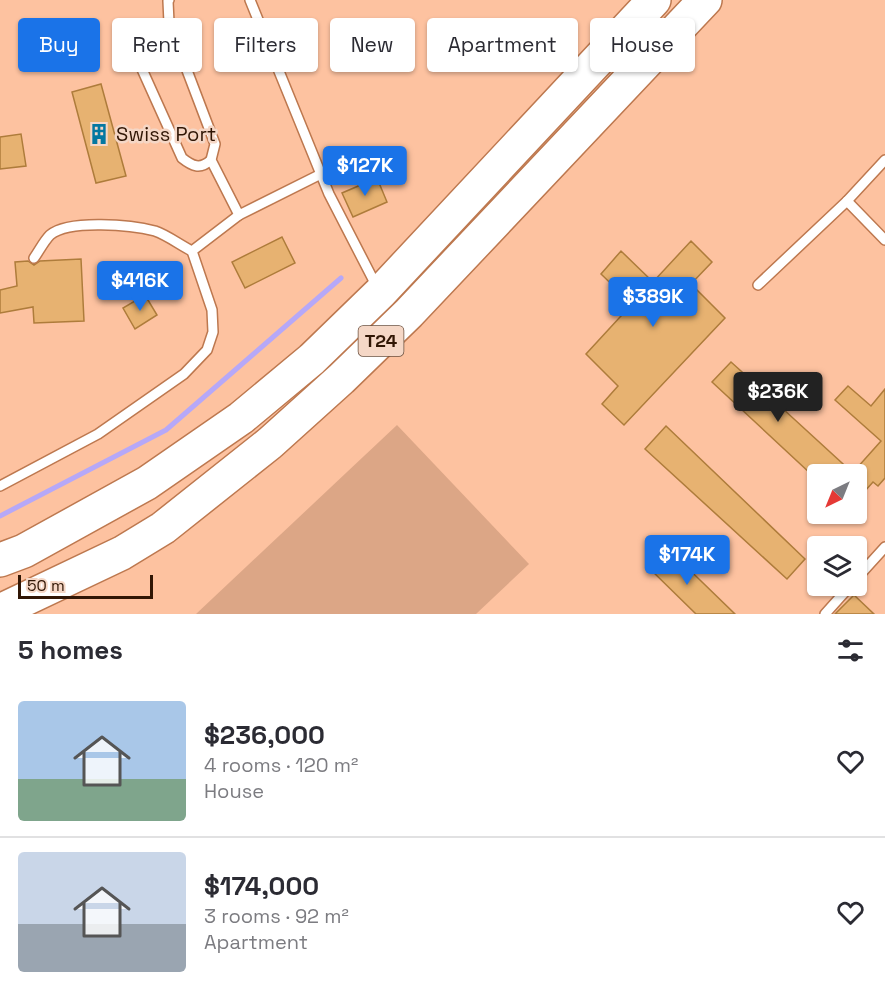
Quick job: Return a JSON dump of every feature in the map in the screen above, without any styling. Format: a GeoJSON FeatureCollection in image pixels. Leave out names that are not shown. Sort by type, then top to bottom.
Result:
{"type":"FeatureCollection","features":[{"type":"Feature","properties":{"kind":"highway","name":"T24"},"geometry":{"type":"LineString","coordinates":[[0,560],[24,551],[147,483],[241,418],[312,359],[380,293],[654,0]]}},
{"type":"Feature","properties":{"kind":"highway","name":"T24"},"geometry":{"type":"LineString","coordinates":[[0,610],[122,554],[163,528],[270,443],[409,313],[705,0]]}},
{"type":"Feature","properties":{"kind":"lane"},"geometry":{"type":"LineString","coordinates":[[169,0],[169,18]]}},
{"type":"Feature","properties":{"kind":"lane"},"geometry":{"type":"LineString","coordinates":[[250,0],[329,194],[380,293]]}},
{"type":"Feature","properties":{"kind":"lane"},"geometry":{"type":"LineString","coordinates":[[143,72],[182,158],[190,165],[202,166],[224,184]]}},
{"type":"Feature","properties":{"kind":"lane"},"geometry":{"type":"LineString","coordinates":[[189,72],[214,144],[211,160],[239,215]]}},
{"type":"Feature","properties":{"kind":"lane"},"geometry":{"type":"LineString","coordinates":[[202,166],[211,160]]}},
{"type":"Feature","properties":{"kind":"lane"},"geometry":{"type":"LineString","coordinates":[[758,285],[846,201],[885,160]]}},
{"type":"Feature","properties":{"kind":"lane"},"geometry":{"type":"LineString","coordinates":[[192,251],[239,215],[321,174]]}},
{"type":"Feature","properties":{"kind":"lane"},"geometry":{"type":"LineString","coordinates":[[846,201],[885,240]]}},
{"type":"Feature","properties":{"kind":"lane"},"geometry":{"type":"LineString","coordinates":[[0,486],[98,434],[184,374],[207,350],[213,333],[212,310],[192,251],[157,231],[115,224],[60,229],[49,236],[34,258]]}},
{"type":"Feature","properties":{"kind":"lane"},"geometry":{"type":"LineString","coordinates":[[867,567],[885,547]]}},
{"type":"Feature","properties":{"kind":"lane"},"geometry":{"type":"LineString","coordinates":[[825,614],[841,596]]}},
{"type":"Feature","properties":{"kind":"shaded area"},"geometry":{"type":"Polygon","coordinates":[[[397,425],[529,564],[476,614],[196,614],[397,425]]]}},
{"type":"Feature","properties":{"kind":"building","name":"Swiss Port"},"geometry":{"type":"Polygon","coordinates":[[[101,84],[126,176],[96,183],[72,92],[101,84]]]}},
{"type":"Feature","properties":{"kind":"building"},"geometry":{"type":"Polygon","coordinates":[[[21,134],[26,166],[0,169],[0,137],[21,134]]]}},
{"type":"Feature","properties":{"kind":"building"},"geometry":{"type":"Polygon","coordinates":[[[377,178],[387,202],[353,217],[342,193],[377,178]]]}},
{"type":"Feature","properties":{"kind":"building"},"geometry":{"type":"Polygon","coordinates":[[[282,237],[295,263],[245,288],[232,262],[282,237]]]}},
{"type":"Feature","properties":{"kind":"building"},"geometry":{"type":"Polygon","coordinates":[[[691,241],[712,262],[691,284],[725,318],[624,425],[602,404],[618,386],[586,354],[632,304],[601,274],[621,251],[653,282],[691,241]]]}},
{"type":"Feature","properties":{"kind":"building"},"geometry":{"type":"Polygon","coordinates":[[[81,259],[84,321],[34,323],[33,307],[0,313],[0,290],[17,286],[15,262],[28,261],[34,265],[40,261],[81,259]]]}},
{"type":"Feature","properties":{"kind":"building"},"geometry":{"type":"Polygon","coordinates":[[[145,295],[157,315],[135,329],[123,308],[145,295]]]}},
{"type":"Feature","properties":{"kind":"building"},"geometry":{"type":"Polygon","coordinates":[[[731,362],[843,464],[807,464],[807,470],[712,382],[731,362]]]}},
{"type":"Feature","properties":{"kind":"building"},"geometry":{"type":"Polygon","coordinates":[[[848,386],[871,406],[885,389],[885,478],[878,486],[873,482],[867,489],[867,464],[860,464],[881,441],[835,400],[848,386]]]}},
{"type":"Feature","properties":{"kind":"building"},"geometry":{"type":"Polygon","coordinates":[[[666,426],[805,559],[787,579],[645,449],[666,426]]]}},
{"type":"Feature","properties":{"kind":"building"},"geometry":{"type":"Polygon","coordinates":[[[667,548],[735,614],[696,614],[648,567],[667,548]]]}},
{"type":"Feature","properties":{"kind":"building"},"geometry":{"type":"Polygon","coordinates":[[[855,596],[874,614],[835,614],[855,596]]]}},
{"type":"Feature","properties":{"kind":"waterway"},"geometry":{"type":"LineString","coordinates":[[0,516],[166,430],[341,278]]}},
{"type":"Feature","properties":{"kind":"place","name":"Swiss Port"},"geometry":{"type":"Point","coordinates":[99,134]}}]}
